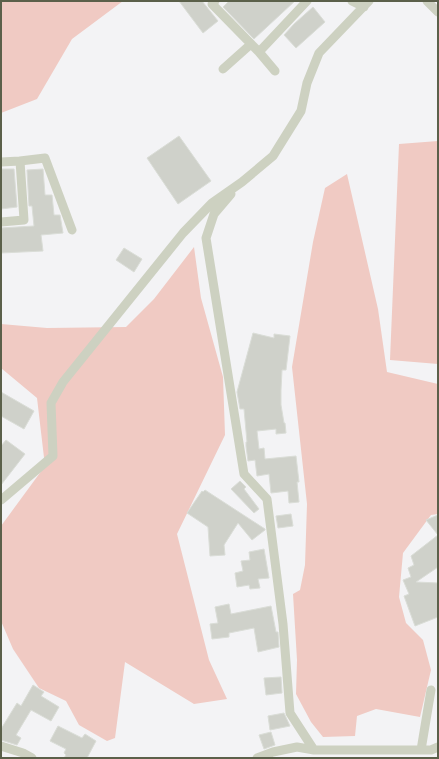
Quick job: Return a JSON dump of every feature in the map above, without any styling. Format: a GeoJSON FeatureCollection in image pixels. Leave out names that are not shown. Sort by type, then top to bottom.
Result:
{"type":"FeatureCollection","features":[{"type":"Feature","properties":{"kind":"street"},"geometry":{"type":"LineString","coordinates":[[215,1],[212,4],[259,52],[275,71]]}},
{"type":"Feature","properties":{"kind":"street"},"geometry":{"type":"LineString","coordinates":[[259,52],[307,1]]}},
{"type":"Feature","properties":{"kind":"street"},"geometry":{"type":"LineString","coordinates":[[352,1],[367,4]]}},
{"type":"Feature","properties":{"kind":"street"},"geometry":{"type":"LineString","coordinates":[[427,1],[438,12]]}},
{"type":"Feature","properties":{"kind":"street"},"geometry":{"type":"LineString","coordinates":[[1,500],[53,456],[51,403],[63,382],[183,233],[212,203],[242,182],[273,156],[301,111],[307,83],[318,53],[367,4]]}},
{"type":"Feature","properties":{"kind":"street"},"geometry":{"type":"LineString","coordinates":[[223,69],[251,44]]}},
{"type":"Feature","properties":{"kind":"street"},"geometry":{"type":"LineString","coordinates":[[1,162],[45,158],[72,230]]}},
{"type":"Feature","properties":{"kind":"street"},"geometry":{"type":"LineString","coordinates":[[1,222],[24,220],[20,161]]}},
{"type":"Feature","properties":{"kind":"street"},"geometry":{"type":"LineString","coordinates":[[242,182],[214,214],[206,238],[244,474],[267,498],[283,624],[290,713],[314,750]]}},
{"type":"Feature","properties":{"kind":"street"},"geometry":{"type":"LineString","coordinates":[[421,750],[431,690]]}},
{"type":"Feature","properties":{"kind":"street"},"geometry":{"type":"LineString","coordinates":[[1,746],[23,753],[32,758]]}},
{"type":"Feature","properties":{"kind":"street"},"geometry":{"type":"LineString","coordinates":[[257,758],[273,752],[297,747],[314,750],[430,750],[438,747]]}},
{"type":"Feature","properties":{"kind":"shaded area"},"geometry":{"type":"Polygon","coordinates":[[[1,1],[123,1],[72,39],[37,99],[1,113],[1,1]]]}},
{"type":"Feature","properties":{"kind":"shaded area"},"geometry":{"type":"Polygon","coordinates":[[[438,141],[438,364],[390,360],[399,144],[438,141]]]}},
{"type":"Feature","properties":{"kind":"shaded area"},"geometry":{"type":"Polygon","coordinates":[[[347,174],[378,309],[387,372],[438,384],[438,514],[431,515],[403,553],[399,597],[406,623],[423,640],[431,670],[420,717],[376,709],[357,716],[355,736],[323,737],[311,722],[296,694],[297,660],[293,594],[300,590],[305,565],[307,504],[292,367],[313,242],[325,188],[347,174]]]}},
{"type":"Feature","properties":{"kind":"shaded area"},"geometry":{"type":"Polygon","coordinates":[[[194,247],[201,298],[223,377],[225,435],[177,534],[209,660],[227,699],[194,704],[125,662],[115,738],[107,741],[79,725],[66,701],[39,688],[13,649],[1,621],[1,526],[45,466],[37,398],[1,368],[1,324],[47,328],[126,327],[154,299],[194,247]]]}},
{"type":"Feature","properties":{"kind":"building"},"geometry":{"type":"Polygon","coordinates":[[[179,1],[202,1],[218,21],[203,33],[179,1]]]}},
{"type":"Feature","properties":{"kind":"building"},"geometry":{"type":"Polygon","coordinates":[[[229,1],[295,1],[254,39],[223,7],[229,1]]]}},
{"type":"Feature","properties":{"kind":"building"},"geometry":{"type":"Polygon","coordinates":[[[313,7],[325,22],[296,48],[284,35],[313,7]]]}},
{"type":"Feature","properties":{"kind":"building"},"geometry":{"type":"Polygon","coordinates":[[[179,136],[211,181],[178,204],[147,158],[179,136]]]}},
{"type":"Feature","properties":{"kind":"building"},"geometry":{"type":"Polygon","coordinates":[[[1,169],[14,169],[17,207],[1,209],[1,169]]]}},
{"type":"Feature","properties":{"kind":"building"},"geometry":{"type":"Polygon","coordinates":[[[43,169],[45,195],[52,195],[54,215],[60,215],[63,233],[41,235],[43,251],[1,253],[1,228],[34,226],[32,206],[29,206],[27,170],[43,169]]]}},
{"type":"Feature","properties":{"kind":"building"},"geometry":{"type":"Polygon","coordinates":[[[124,248],[142,259],[134,272],[116,260],[124,248]]]}},
{"type":"Feature","properties":{"kind":"building"},"geometry":{"type":"Polygon","coordinates":[[[253,333],[274,338],[274,334],[290,336],[286,370],[282,370],[281,390],[281,405],[286,433],[276,434],[276,429],[257,431],[259,449],[264,448],[265,459],[296,456],[299,482],[297,482],[299,502],[289,503],[288,491],[271,493],[269,474],[257,476],[255,460],[248,461],[244,409],[240,409],[237,392],[253,333]]]}},
{"type":"Feature","properties":{"kind":"building"},"geometry":{"type":"Polygon","coordinates":[[[1,392],[34,411],[24,429],[1,416],[1,392]]]}},
{"type":"Feature","properties":{"kind":"building"},"geometry":{"type":"Polygon","coordinates":[[[6,440],[25,454],[1,485],[1,446],[6,440]]]}},
{"type":"Feature","properties":{"kind":"building"},"geometry":{"type":"Polygon","coordinates":[[[240,481],[246,487],[244,489],[259,509],[254,513],[231,489],[240,481]]]}},
{"type":"Feature","properties":{"kind":"building"},"geometry":{"type":"Polygon","coordinates":[[[205,490],[265,530],[252,540],[238,523],[224,545],[225,555],[210,556],[208,527],[187,513],[202,491],[203,492],[205,490]]]}},
{"type":"Feature","properties":{"kind":"building"},"geometry":{"type":"Polygon","coordinates":[[[291,514],[293,526],[278,528],[276,516],[291,514]]]}},
{"type":"Feature","properties":{"kind":"building"},"geometry":{"type":"Polygon","coordinates":[[[438,515],[438,535],[426,520],[438,515]]]}},
{"type":"Feature","properties":{"kind":"building"},"geometry":{"type":"Polygon","coordinates":[[[438,535],[438,567],[416,582],[438,583],[438,617],[415,626],[404,596],[409,594],[403,580],[411,577],[408,568],[414,565],[411,556],[438,535]]]}},
{"type":"Feature","properties":{"kind":"building"},"geometry":{"type":"Polygon","coordinates":[[[264,549],[269,578],[258,579],[260,588],[250,589],[249,585],[237,587],[235,573],[243,571],[241,561],[250,560],[249,552],[264,549]]]}},
{"type":"Feature","properties":{"kind":"building"},"geometry":{"type":"Polygon","coordinates":[[[229,604],[231,614],[271,606],[276,632],[278,632],[279,647],[258,652],[254,628],[229,633],[229,637],[212,639],[210,624],[218,623],[215,607],[229,604]]]}},
{"type":"Feature","properties":{"kind":"building"},"geometry":{"type":"Polygon","coordinates":[[[281,677],[282,693],[266,695],[264,678],[281,677]]]}},
{"type":"Feature","properties":{"kind":"building"},"geometry":{"type":"Polygon","coordinates":[[[33,685],[44,692],[41,696],[59,707],[51,721],[31,710],[16,735],[21,738],[17,745],[1,740],[1,729],[17,703],[21,706],[33,685]]]}},
{"type":"Feature","properties":{"kind":"building"},"geometry":{"type":"Polygon","coordinates":[[[284,713],[290,726],[270,730],[268,716],[284,713]]]}},
{"type":"Feature","properties":{"kind":"building"},"geometry":{"type":"Polygon","coordinates":[[[58,726],[82,738],[85,734],[96,741],[87,758],[64,758],[66,755],[64,753],[66,749],[50,741],[58,726]]]}},
{"type":"Feature","properties":{"kind":"building"},"geometry":{"type":"Polygon","coordinates":[[[271,732],[275,745],[264,749],[259,735],[271,732]]]}}]}
